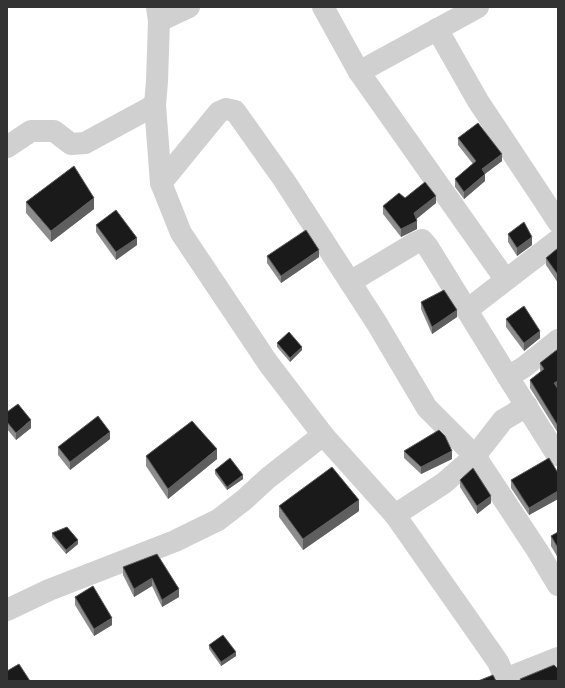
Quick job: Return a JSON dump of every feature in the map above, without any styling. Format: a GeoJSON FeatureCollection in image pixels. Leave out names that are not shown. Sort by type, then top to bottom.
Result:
{"type":"FeatureCollection","features":[{"type":"Feature","properties":{"kind":"street"},"geometry":{"type":"LineString","coordinates":[[189,7],[158,14],[157,81],[155,105],[160,183],[181,234],[268,363],[323,435],[395,515],[498,662],[506,680],[558,658]]}},
{"type":"Feature","properties":{"kind":"street"},"geometry":{"type":"LineString","coordinates":[[323,7],[359,72],[505,279]]}},
{"type":"Feature","properties":{"kind":"street"},"geometry":{"type":"LineString","coordinates":[[359,72],[478,7]]}},
{"type":"Feature","properties":{"kind":"street"},"geometry":{"type":"LineString","coordinates":[[437,29],[478,101],[558,222]]}},
{"type":"Feature","properties":{"kind":"street"},"geometry":{"type":"LineString","coordinates":[[7,147],[31,131],[54,131],[72,144],[85,144],[155,105]]}},
{"type":"Feature","properties":{"kind":"street"},"geometry":{"type":"LineString","coordinates":[[160,183],[219,112],[226,109],[235,111],[284,180],[376,322],[427,408],[475,456],[537,550],[558,585]]}},
{"type":"Feature","properties":{"kind":"street"},"geometry":{"type":"LineString","coordinates":[[350,282],[422,240],[428,247],[558,455]]}},
{"type":"Feature","properties":{"kind":"street"},"geometry":{"type":"LineString","coordinates":[[467,310],[505,279],[558,240]]}},
{"type":"Feature","properties":{"kind":"street"},"geometry":{"type":"LineString","coordinates":[[508,377],[524,367],[558,340]]}},
{"type":"Feature","properties":{"kind":"street"},"geometry":{"type":"LineString","coordinates":[[395,515],[444,483],[475,456],[502,420],[527,406]]}},
{"type":"Feature","properties":{"kind":"street"},"geometry":{"type":"LineString","coordinates":[[7,610],[49,590],[175,540],[218,520],[323,435]]}},
{"type":"Feature","properties":{"kind":"building"},"geometry":{"type":"Polygon","coordinates":[[[478,123],[502,154],[482,169],[485,174],[464,192],[455,179],[476,161],[458,138],[478,123]]]}},
{"type":"Feature","properties":{"kind":"building"},"geometry":{"type":"Polygon","coordinates":[[[74,166],[94,198],[51,231],[26,202],[74,166]]]}},
{"type":"Feature","properties":{"kind":"building"},"geometry":{"type":"Polygon","coordinates":[[[425,182],[436,196],[414,213],[417,221],[401,229],[383,206],[399,193],[405,198],[425,182]]]}},
{"type":"Feature","properties":{"kind":"building"},"geometry":{"type":"Polygon","coordinates":[[[116,210],[137,238],[116,252],[96,225],[116,210]]]}},
{"type":"Feature","properties":{"kind":"building"},"geometry":{"type":"Polygon","coordinates":[[[524,222],[532,237],[517,248],[508,234],[524,222]]]}},
{"type":"Feature","properties":{"kind":"building"},"geometry":{"type":"Polygon","coordinates":[[[306,230],[319,250],[281,276],[267,256],[306,230]]]}},
{"type":"Feature","properties":{"kind":"building"},"geometry":{"type":"Polygon","coordinates":[[[558,248],[558,275],[546,258],[558,248]]]}},
{"type":"Feature","properties":{"kind":"building"},"geometry":{"type":"Polygon","coordinates":[[[444,290],[457,310],[432,327],[421,302],[444,290]]]}},
{"type":"Feature","properties":{"kind":"building"},"geometry":{"type":"Polygon","coordinates":[[[524,306],[540,331],[524,343],[506,319],[524,306]]]}},
{"type":"Feature","properties":{"kind":"building"},"geometry":{"type":"Polygon","coordinates":[[[289,332],[302,347],[290,358],[277,343],[289,332]]]}},
{"type":"Feature","properties":{"kind":"building"},"geometry":{"type":"Polygon","coordinates":[[[558,349],[558,381],[554,383],[558,389],[558,426],[530,380],[544,369],[540,363],[558,349]]]}},
{"type":"Feature","properties":{"kind":"building"},"geometry":{"type":"Polygon","coordinates":[[[18,404],[31,420],[16,433],[7,422],[7,412],[18,404]]]}},
{"type":"Feature","properties":{"kind":"building"},"geometry":{"type":"Polygon","coordinates":[[[98,416],[110,432],[70,462],[58,447],[98,416]]]}},
{"type":"Feature","properties":{"kind":"building"},"geometry":{"type":"Polygon","coordinates":[[[192,421],[217,449],[168,489],[146,456],[192,421]]]}},
{"type":"Feature","properties":{"kind":"building"},"geometry":{"type":"Polygon","coordinates":[[[439,430],[445,436],[452,451],[421,467],[404,451],[439,430]]]}},
{"type":"Feature","properties":{"kind":"building"},"geometry":{"type":"Polygon","coordinates":[[[230,458],[243,475],[227,487],[215,470],[230,458]]]}},
{"type":"Feature","properties":{"kind":"building"},"geometry":{"type":"Polygon","coordinates":[[[549,458],[558,473],[558,491],[529,508],[511,480],[549,458]]]}},
{"type":"Feature","properties":{"kind":"building"},"geometry":{"type":"Polygon","coordinates":[[[332,467],[359,500],[303,539],[279,506],[332,467]]]}},
{"type":"Feature","properties":{"kind":"building"},"geometry":{"type":"Polygon","coordinates":[[[473,468],[491,496],[477,506],[460,480],[473,468]]]}},
{"type":"Feature","properties":{"kind":"building"},"geometry":{"type":"Polygon","coordinates":[[[67,527],[78,540],[66,550],[52,533],[67,527]]]}},
{"type":"Feature","properties":{"kind":"building"},"geometry":{"type":"Polygon","coordinates":[[[558,532],[558,548],[551,536],[558,532]]]}},
{"type":"Feature","properties":{"kind":"building"},"geometry":{"type":"Polygon","coordinates":[[[157,554],[179,589],[162,600],[152,578],[134,589],[123,567],[157,554]]]}},
{"type":"Feature","properties":{"kind":"building"},"geometry":{"type":"Polygon","coordinates":[[[93,586],[112,618],[94,629],[75,597],[93,586]]]}},
{"type":"Feature","properties":{"kind":"building"},"geometry":{"type":"Polygon","coordinates":[[[223,635],[236,652],[221,662],[209,645],[223,635]]]}},
{"type":"Feature","properties":{"kind":"building"},"geometry":{"type":"Polygon","coordinates":[[[19,664],[30,681],[7,681],[7,671],[19,664]]]}},
{"type":"Feature","properties":{"kind":"building"},"geometry":{"type":"Polygon","coordinates":[[[554,665],[558,669],[558,680],[556,681],[521,681],[520,679],[554,665]]]}},
{"type":"Feature","properties":{"kind":"building"},"geometry":{"type":"Polygon","coordinates":[[[493,675],[496,681],[478,681],[493,675]]]}}]}
